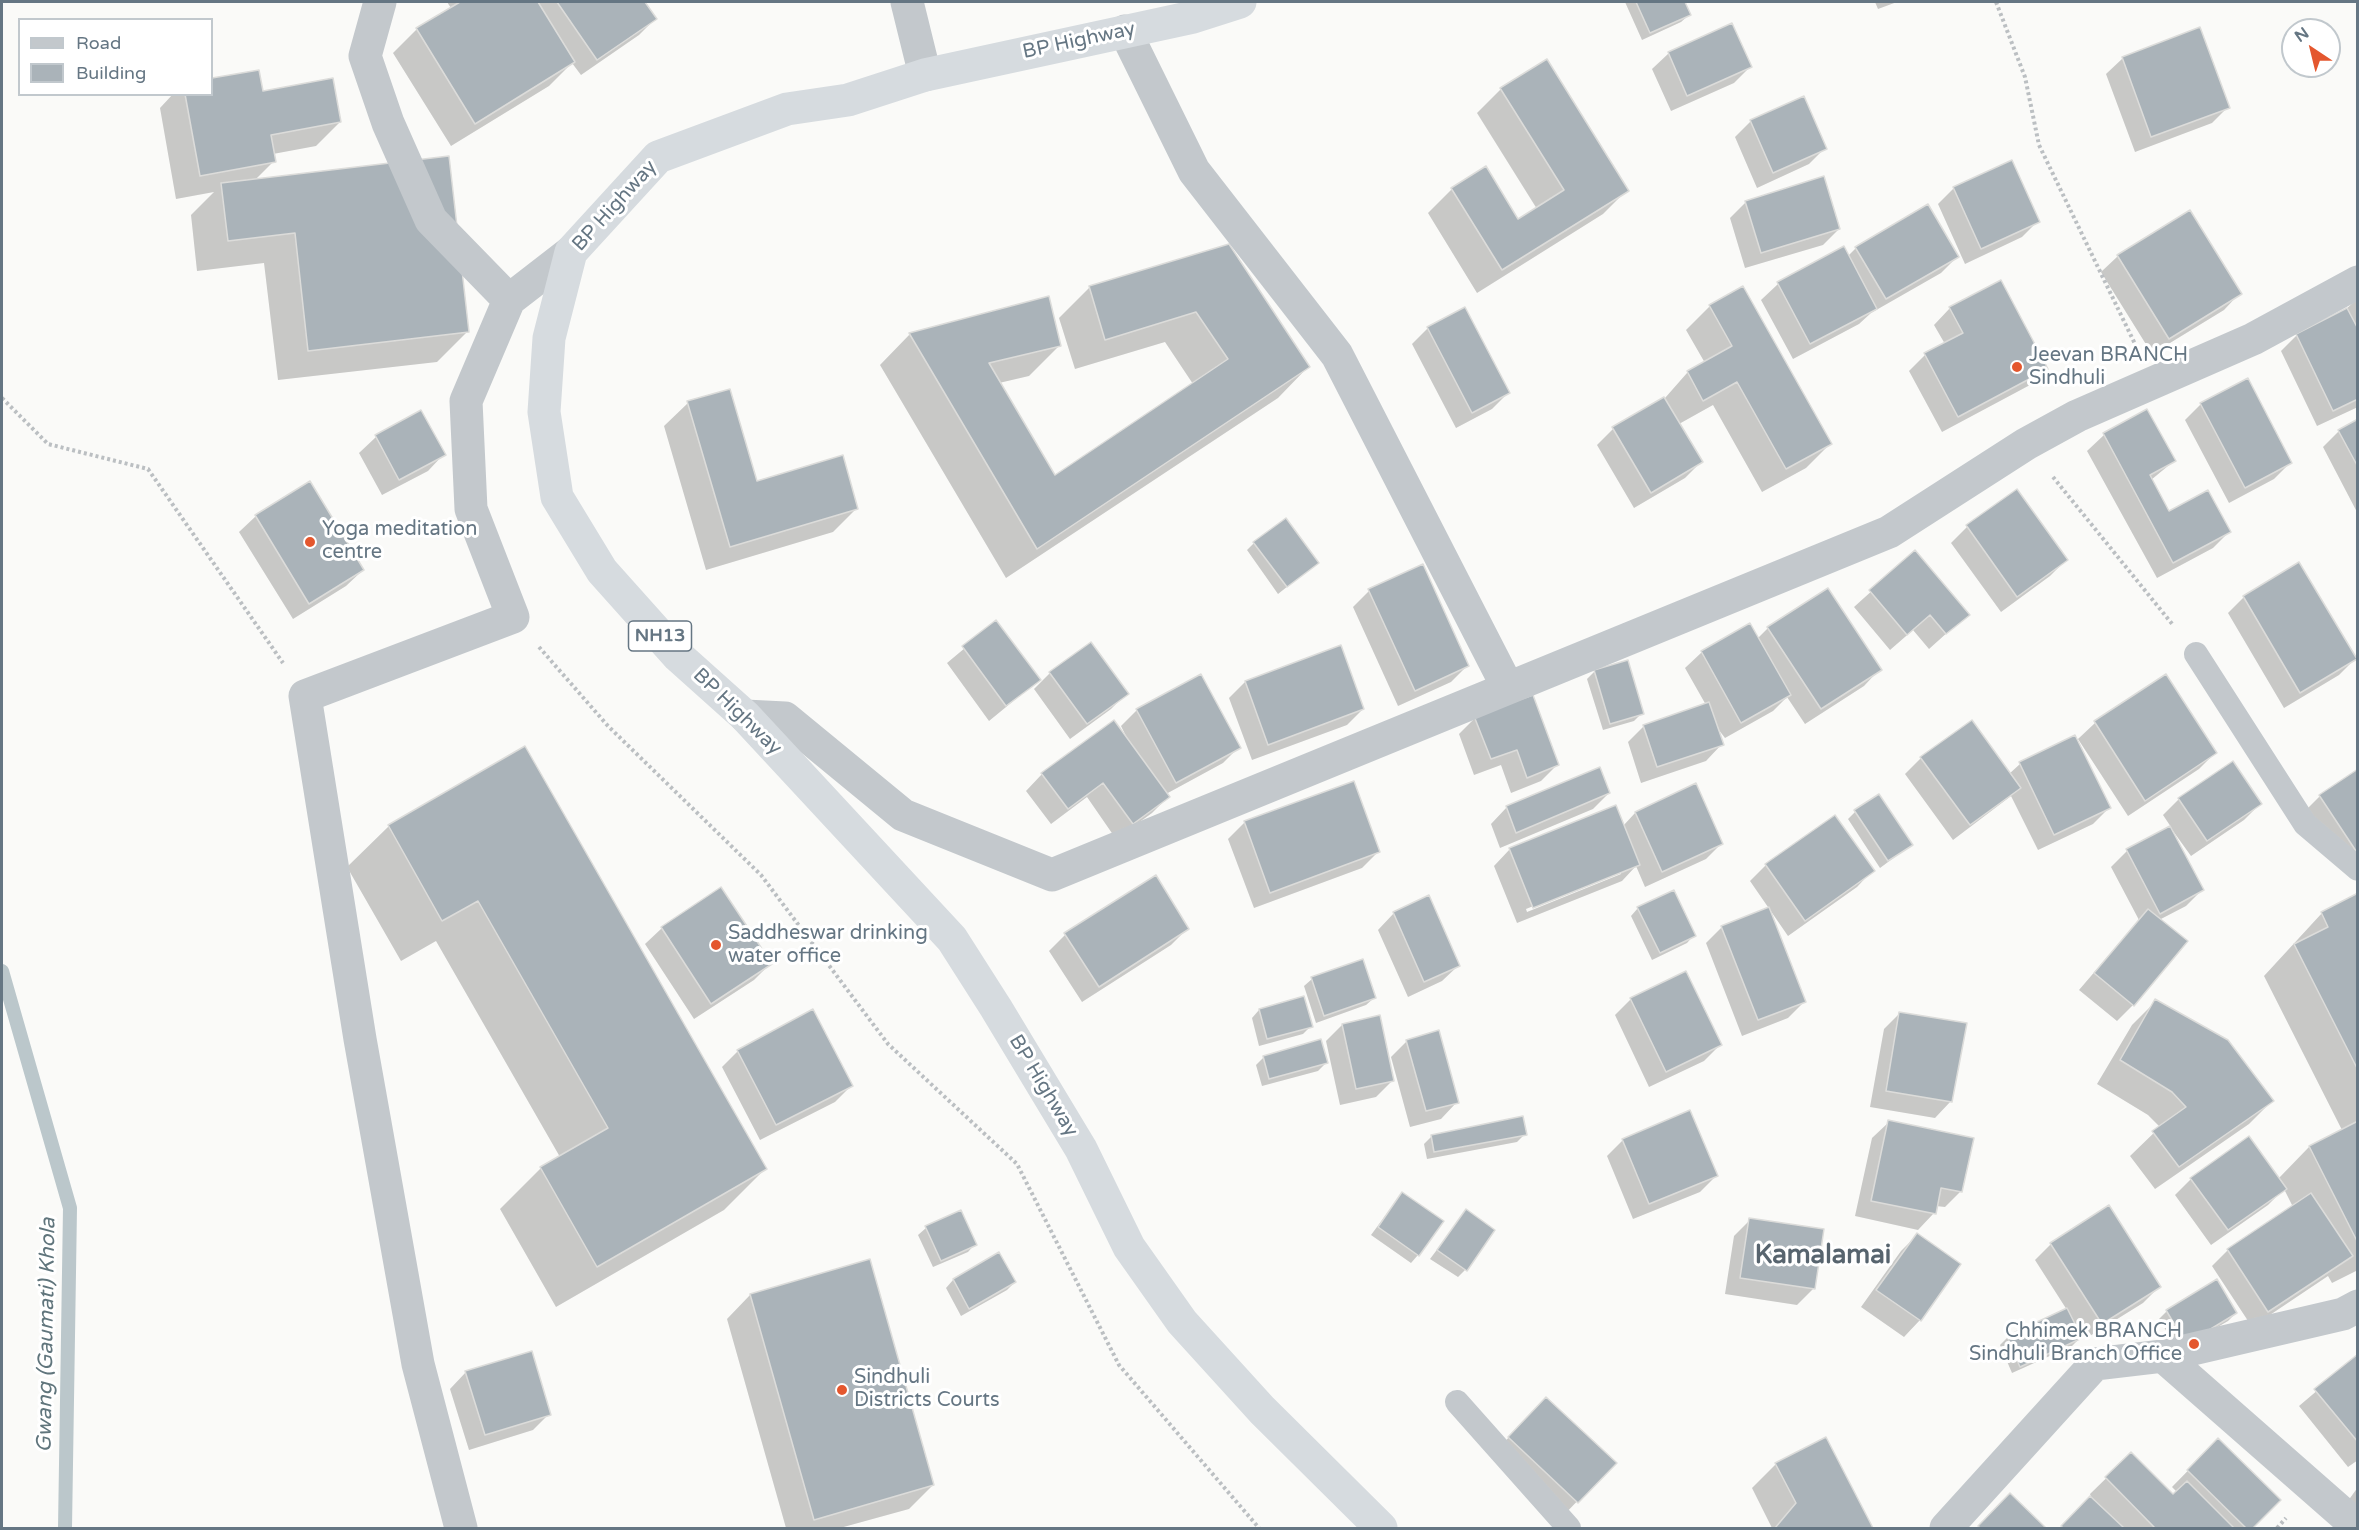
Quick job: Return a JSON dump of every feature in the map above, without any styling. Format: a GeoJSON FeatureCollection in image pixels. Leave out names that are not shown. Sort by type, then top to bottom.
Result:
{"type":"FeatureCollection","features":[{"type":"Feature","properties":{"kind":"highway","name":"BP Highway"},"geometry":{"type":"LineString","coordinates":[[1240,2],[1193,16],[926,75],[848,100],[787,109],[658,158],[571,252],[549,338],[544,412],[557,497],[602,571],[678,656],[745,716],[951,939],[1008,1027],[1081,1149],[1129,1247],[1182,1322],[1262,1410],[1381,1528]]}},
{"type":"Feature","properties":{"kind":"street"},"geometry":{"type":"LineString","coordinates":[[380,2],[364,56],[388,123],[431,220],[509,300]]}},
{"type":"Feature","properties":{"kind":"street"},"geometry":{"type":"LineString","coordinates":[[907,2],[926,75]]}},
{"type":"Feature","properties":{"kind":"street"},"geometry":{"type":"LineString","coordinates":[[1125,31],[1194,171],[1337,355],[1508,688]]}},
{"type":"Feature","properties":{"kind":"street"},"geometry":{"type":"LineString","coordinates":[[461,1528],[418,1364],[360,1039],[305,696],[513,617],[471,509],[466,401],[509,300],[571,252]]}},
{"type":"Feature","properties":{"kind":"street"},"geometry":{"type":"LineString","coordinates":[[745,716],[785,718],[903,814],[1052,875],[1889,532],[2026,444],[2077,416],[2253,339],[2358,282]]}},
{"type":"Feature","properties":{"kind":"street"},"geometry":{"type":"LineString","coordinates":[[1946,1528],[2095,1364],[2163,1356],[2343,1314],[2358,1306]]}},
{"type":"Feature","properties":{"kind":"street"},"geometry":{"type":"LineString","coordinates":[[2163,1356],[2358,1527]]}},
{"type":"Feature","properties":{"kind":"lane"},"geometry":{"type":"LineString","coordinates":[[2196,654],[2305,824],[2358,869]]}},
{"type":"Feature","properties":{"kind":"lane"},"geometry":{"type":"LineString","coordinates":[[1457,1402],[1569,1528]]}},
{"type":"Feature","properties":{"kind":"path"},"geometry":{"type":"LineString","coordinates":[[1996,2],[2025,77],[2039,145],[2152,383]]}},
{"type":"Feature","properties":{"kind":"path"},"geometry":{"type":"LineString","coordinates":[[2,398],[48,444],[148,469],[305,696]]}},
{"type":"Feature","properties":{"kind":"path"},"geometry":{"type":"LineString","coordinates":[[2026,444],[2196,654]]}},
{"type":"Feature","properties":{"kind":"path"},"geometry":{"type":"LineString","coordinates":[[513,617],[608,726],[761,875],[888,1044],[1017,1164],[1119,1365],[1259,1528]]}},
{"type":"Feature","properties":{"kind":"building"},"geometry":{"type":"Polygon","coordinates":[[[460,2],[538,2],[575,62],[475,124],[416,28],[460,2]]]}},
{"type":"Feature","properties":{"kind":"building"},"geometry":{"type":"Polygon","coordinates":[[[557,2],[645,2],[657,19],[597,60],[557,2]]]}},
{"type":"Feature","properties":{"kind":"building"},"geometry":{"type":"Polygon","coordinates":[[[1636,2],[1685,2],[1691,15],[1650,33],[1636,2]]]}},
{"type":"Feature","properties":{"kind":"building"},"geometry":{"type":"Polygon","coordinates":[[[1732,23],[1752,67],[1687,96],[1668,52],[1732,23]]]}},
{"type":"Feature","properties":{"kind":"building"},"geometry":{"type":"Polygon","coordinates":[[[2200,27],[2230,108],[2151,137],[2122,57],[2200,27]]]}},
{"type":"Feature","properties":{"kind":"building"},"geometry":{"type":"Polygon","coordinates":[[[1547,59],[1629,191],[1502,270],[1451,188],[1486,166],[1518,219],[1564,190],[1500,88],[1547,59]]]}},
{"type":"Feature","properties":{"kind":"building"},"geometry":{"type":"Polygon","coordinates":[[[259,70],[263,91],[333,78],[341,122],[271,135],[276,162],[200,176],[185,96],[213,96],[213,78],[259,70]]]}},
{"type":"Feature","properties":{"kind":"building"},"geometry":{"type":"Polygon","coordinates":[[[1804,96],[1827,149],[1773,173],[1750,120],[1804,96]]]}},
{"type":"Feature","properties":{"kind":"building"},"geometry":{"type":"Polygon","coordinates":[[[449,156],[469,332],[308,351],[295,233],[228,241],[221,183],[449,156]]]}},
{"type":"Feature","properties":{"kind":"building"},"geometry":{"type":"Polygon","coordinates":[[[2012,160],[2040,222],[1981,249],[1953,187],[2012,160]]]}},
{"type":"Feature","properties":{"kind":"building"},"geometry":{"type":"Polygon","coordinates":[[[1824,176],[1840,229],[1761,253],[1745,201],[1824,176]]]}},
{"type":"Feature","properties":{"kind":"building"},"geometry":{"type":"Polygon","coordinates":[[[1928,204],[1959,257],[1886,299],[1855,247],[1928,204]]]}},
{"type":"Feature","properties":{"kind":"building"},"geometry":{"type":"Polygon","coordinates":[[[2190,210],[2242,294],[2169,339],[2117,255],[2190,210]]]}},
{"type":"Feature","properties":{"kind":"building"},"geometry":{"type":"Polygon","coordinates":[[[1229,244],[1310,367],[1037,549],[909,333],[1049,296],[1061,346],[989,363],[1055,475],[1228,359],[1196,312],[1105,340],[1089,286],[1229,244]]]}},
{"type":"Feature","properties":{"kind":"building"},"geometry":{"type":"Polygon","coordinates":[[[1844,246],[1877,309],[1810,344],[1777,282],[1844,246]]]}},
{"type":"Feature","properties":{"kind":"building"},"geometry":{"type":"Polygon","coordinates":[[[2001,280],[2048,369],[1958,417],[1924,353],[1963,333],[1949,307],[2001,280]]]}},
{"type":"Feature","properties":{"kind":"building"},"geometry":{"type":"Polygon","coordinates":[[[1743,286],[1832,444],[1786,469],[1737,382],[1703,401],[1687,371],[1732,346],[1709,305],[1743,286]]]}},
{"type":"Feature","properties":{"kind":"building"},"geometry":{"type":"Polygon","coordinates":[[[1465,307],[1510,393],[1472,413],[1427,327],[1465,307]]]}},
{"type":"Feature","properties":{"kind":"building"},"geometry":{"type":"Polygon","coordinates":[[[2347,308],[2358,329],[2358,399],[2333,411],[2296,334],[2347,308]]]}},
{"type":"Feature","properties":{"kind":"building"},"geometry":{"type":"Polygon","coordinates":[[[2248,378],[2292,463],[2245,488],[2200,403],[2248,378]]]}},
{"type":"Feature","properties":{"kind":"building"},"geometry":{"type":"Polygon","coordinates":[[[730,389],[757,481],[843,455],[858,509],[730,547],[687,401],[730,389]]]}},
{"type":"Feature","properties":{"kind":"building"},"geometry":{"type":"Polygon","coordinates":[[[1664,397],[1703,462],[1651,493],[1612,427],[1664,397]]]}},
{"type":"Feature","properties":{"kind":"building"},"geometry":{"type":"Polygon","coordinates":[[[2147,409],[2176,461],[2150,475],[2169,511],[2208,490],[2231,532],[2173,563],[2103,433],[2147,409]]]}},
{"type":"Feature","properties":{"kind":"building"},"geometry":{"type":"Polygon","coordinates":[[[421,410],[446,455],[399,480],[375,435],[421,410]]]}},
{"type":"Feature","properties":{"kind":"building"},"geometry":{"type":"Polygon","coordinates":[[[2358,419],[2358,467],[2338,430],[2358,419]]]}},
{"type":"Feature","properties":{"kind":"building","name":"Yoga meditation centre"},"geometry":{"type":"Polygon","coordinates":[[[310,481],[364,570],[309,604],[255,515],[310,481]]]}},
{"type":"Feature","properties":{"kind":"building"},"geometry":{"type":"Polygon","coordinates":[[[2017,489],[2068,560],[2017,597],[1966,525],[2017,489]]]}},
{"type":"Feature","properties":{"kind":"building"},"geometry":{"type":"Polygon","coordinates":[[[1286,518],[1319,563],[1287,587],[1253,542],[1286,518]]]}},
{"type":"Feature","properties":{"kind":"building"},"geometry":{"type":"Polygon","coordinates":[[[1915,550],[1970,615],[1946,634],[1930,615],[1907,635],[1869,590],[1915,550]]]}},
{"type":"Feature","properties":{"kind":"building"},"geometry":{"type":"Polygon","coordinates":[[[2299,562],[2357,659],[2300,693],[2243,596],[2299,562]]]}},
{"type":"Feature","properties":{"kind":"building"},"geometry":{"type":"Polygon","coordinates":[[[1423,564],[1469,666],[1415,691],[1368,589],[1423,564]]]}},
{"type":"Feature","properties":{"kind":"building"},"geometry":{"type":"Polygon","coordinates":[[[1828,588],[1882,670],[1821,709],[1767,627],[1828,588]]]}},
{"type":"Feature","properties":{"kind":"building"},"geometry":{"type":"Polygon","coordinates":[[[996,620],[1041,680],[1006,706],[962,646],[996,620]]]}},
{"type":"Feature","properties":{"kind":"building"},"geometry":{"type":"Polygon","coordinates":[[[1750,623],[1791,695],[1741,723],[1701,651],[1750,623]]]}},
{"type":"Feature","properties":{"kind":"building"},"geometry":{"type":"Polygon","coordinates":[[[1091,642],[1129,694],[1087,724],[1049,672],[1091,642]]]}},
{"type":"Feature","properties":{"kind":"building"},"geometry":{"type":"Polygon","coordinates":[[[1341,645],[1364,709],[1268,745],[1245,681],[1341,645]]]}},
{"type":"Feature","properties":{"kind":"building"},"geometry":{"type":"Polygon","coordinates":[[[1628,660],[1644,714],[1610,724],[1594,670],[1628,660]]]}},
{"type":"Feature","properties":{"kind":"building"},"geometry":{"type":"Polygon","coordinates":[[[1201,674],[1241,748],[1176,783],[1136,709],[1201,674]]]}},
{"type":"Feature","properties":{"kind":"building"},"geometry":{"type":"Polygon","coordinates":[[[2166,674],[2217,753],[2145,801],[2094,721],[2166,674]]]}},
{"type":"Feature","properties":{"kind":"building"},"geometry":{"type":"Polygon","coordinates":[[[1533,695],[1559,765],[1527,778],[1517,750],[1491,759],[1474,716],[1533,695]]]}},
{"type":"Feature","properties":{"kind":"building"},"geometry":{"type":"Polygon","coordinates":[[[1709,702],[1724,745],[1657,767],[1643,725],[1709,702]]]}},
{"type":"Feature","properties":{"kind":"building"},"geometry":{"type":"Polygon","coordinates":[[[1114,720],[1170,797],[1133,824],[1103,783],[1068,809],[1041,773],[1114,720]]]}},
{"type":"Feature","properties":{"kind":"building"},"geometry":{"type":"Polygon","coordinates":[[[1972,720],[2021,788],[1970,825],[1920,757],[1972,720]]]}},
{"type":"Feature","properties":{"kind":"building"},"geometry":{"type":"Polygon","coordinates":[[[2075,735],[2111,808],[2054,835],[2019,762],[2075,735]]]}},
{"type":"Feature","properties":{"kind":"building"},"geometry":{"type":"Polygon","coordinates":[[[525,746],[767,1169],[597,1267],[540,1167],[608,1128],[478,901],[442,921],[388,825],[525,746]]]}},
{"type":"Feature","properties":{"kind":"building"},"geometry":{"type":"Polygon","coordinates":[[[2233,761],[2262,804],[2207,841],[2178,798],[2233,761]]]}},
{"type":"Feature","properties":{"kind":"building"},"geometry":{"type":"Polygon","coordinates":[[[1600,767],[1610,793],[1516,833],[1506,806],[1600,767]]]}},
{"type":"Feature","properties":{"kind":"building"},"geometry":{"type":"Polygon","coordinates":[[[2358,769],[2358,854],[2319,795],[2358,769]]]}},
{"type":"Feature","properties":{"kind":"building"},"geometry":{"type":"Polygon","coordinates":[[[1354,781],[1380,852],[1270,893],[1244,821],[1354,781]]]}},
{"type":"Feature","properties":{"kind":"building"},"geometry":{"type":"Polygon","coordinates":[[[1696,783],[1723,844],[1662,872],[1635,812],[1696,783]]]}},
{"type":"Feature","properties":{"kind":"building"},"geometry":{"type":"Polygon","coordinates":[[[1879,794],[1913,845],[1888,861],[1854,810],[1879,794]]]}},
{"type":"Feature","properties":{"kind":"building"},"geometry":{"type":"Polygon","coordinates":[[[1616,805],[1640,865],[1533,908],[1509,848],[1616,805]]]}},
{"type":"Feature","properties":{"kind":"building"},"geometry":{"type":"Polygon","coordinates":[[[1835,815],[1875,871],[1805,921],[1765,864],[1835,815]]]}},
{"type":"Feature","properties":{"kind":"building"},"geometry":{"type":"Polygon","coordinates":[[[2170,826],[2204,890],[2160,914],[2126,849],[2170,826]]]}},
{"type":"Feature","properties":{"kind":"building"},"geometry":{"type":"Polygon","coordinates":[[[1156,875],[1189,929],[1099,987],[1064,933],[1156,875]]]}},
{"type":"Feature","properties":{"kind":"building","name":"Saddheswar drinking water office"},"geometry":{"type":"Polygon","coordinates":[[[721,887],[772,964],[711,1004],[661,927],[721,887]]]}},
{"type":"Feature","properties":{"kind":"building"},"geometry":{"type":"Polygon","coordinates":[[[1674,890],[1696,936],[1660,953],[1637,907],[1674,890]]]}},
{"type":"Feature","properties":{"kind":"building"},"geometry":{"type":"Polygon","coordinates":[[[2358,893],[2358,1070],[2294,944],[2328,927],[2321,912],[2358,893]]]}},
{"type":"Feature","properties":{"kind":"building"},"geometry":{"type":"Polygon","coordinates":[[[1429,895],[1460,966],[1424,982],[1393,912],[1429,895]]]}},
{"type":"Feature","properties":{"kind":"building"},"geometry":{"type":"Polygon","coordinates":[[[1769,907],[1806,1002],[1758,1020],[1721,926],[1769,907]]]}},
{"type":"Feature","properties":{"kind":"building"},"geometry":{"type":"Polygon","coordinates":[[[2148,909],[2188,941],[2134,1006],[2094,973],[2148,909]]]}},
{"type":"Feature","properties":{"kind":"building"},"geometry":{"type":"Polygon","coordinates":[[[1363,959],[1376,998],[1324,1016],[1311,977],[1363,959]]]}},
{"type":"Feature","properties":{"kind":"building"},"geometry":{"type":"Polygon","coordinates":[[[1686,971],[1722,1045],[1666,1072],[1630,998],[1686,971]]]}},
{"type":"Feature","properties":{"kind":"building"},"geometry":{"type":"Polygon","coordinates":[[[1304,996],[1313,1027],[1267,1039],[1259,1009],[1304,996]]]}},
{"type":"Feature","properties":{"kind":"building"},"geometry":{"type":"Polygon","coordinates":[[[2155,999],[2228,1040],[2274,1101],[2179,1167],[2152,1131],[2186,1107],[2172,1092],[2120,1060],[2155,999]]]}},
{"type":"Feature","properties":{"kind":"building"},"geometry":{"type":"Polygon","coordinates":[[[813,1009],[853,1086],[776,1125],[737,1050],[813,1009]]]}},
{"type":"Feature","properties":{"kind":"building"},"geometry":{"type":"Polygon","coordinates":[[[1899,1012],[1967,1023],[1952,1102],[1886,1091],[1899,1012]]]}},
{"type":"Feature","properties":{"kind":"building"},"geometry":{"type":"Polygon","coordinates":[[[1380,1015],[1394,1081],[1356,1089],[1342,1024],[1380,1015]]]}},
{"type":"Feature","properties":{"kind":"building"},"geometry":{"type":"Polygon","coordinates":[[[1439,1030],[1459,1103],[1426,1111],[1406,1040],[1439,1030]]]}},
{"type":"Feature","properties":{"kind":"building"},"geometry":{"type":"Polygon","coordinates":[[[1321,1039],[1328,1063],[1269,1079],[1263,1056],[1321,1039]]]}},
{"type":"Feature","properties":{"kind":"building"},"geometry":{"type":"Polygon","coordinates":[[[1690,1110],[1718,1176],[1649,1204],[1622,1139],[1690,1110]]]}},
{"type":"Feature","properties":{"kind":"building"},"geometry":{"type":"Polygon","coordinates":[[[1523,1116],[1527,1135],[1434,1152],[1431,1135],[1523,1116]]]}},
{"type":"Feature","properties":{"kind":"building"},"geometry":{"type":"Polygon","coordinates":[[[1888,1120],[1974,1138],[1962,1192],[1941,1188],[1936,1214],[1871,1201],[1888,1120]]]}},
{"type":"Feature","properties":{"kind":"building"},"geometry":{"type":"Polygon","coordinates":[[[2358,1121],[2358,1243],[2309,1146],[2358,1121]]]}},
{"type":"Feature","properties":{"kind":"building"},"geometry":{"type":"Polygon","coordinates":[[[2249,1136],[2287,1189],[2228,1230],[2190,1178],[2249,1136]]]}},
{"type":"Feature","properties":{"kind":"building"},"geometry":{"type":"Polygon","coordinates":[[[1402,1192],[1444,1221],[1419,1256],[1378,1227],[1402,1192]]]}},
{"type":"Feature","properties":{"kind":"building"},"geometry":{"type":"Polygon","coordinates":[[[2311,1193],[2353,1256],[2268,1312],[2227,1249],[2311,1193]]]}},
{"type":"Feature","properties":{"kind":"building"},"geometry":{"type":"Polygon","coordinates":[[[2109,1205],[2161,1287],[2102,1324],[2050,1243],[2109,1205]]]}},
{"type":"Feature","properties":{"kind":"building"},"geometry":{"type":"Polygon","coordinates":[[[1466,1209],[1495,1230],[1467,1271],[1437,1250],[1466,1209]]]}},
{"type":"Feature","properties":{"kind":"building"},"geometry":{"type":"Polygon","coordinates":[[[961,1210],[977,1245],[941,1261],[925,1226],[961,1210]]]}},
{"type":"Feature","properties":{"kind":"building"},"geometry":{"type":"Polygon","coordinates":[[[1749,1218],[1824,1229],[1815,1289],[1740,1278],[1749,1218]]]}},
{"type":"Feature","properties":{"kind":"building"},"geometry":{"type":"Polygon","coordinates":[[[1917,1233],[1961,1264],[1921,1321],[1876,1290],[1917,1233]]]}},
{"type":"Feature","properties":{"kind":"building"},"geometry":{"type":"Polygon","coordinates":[[[999,1252],[1016,1282],[969,1309],[953,1279],[999,1252]]]}},
{"type":"Feature","properties":{"kind":"building","name":"Sindhuli Districts Courts"},"geometry":{"type":"Polygon","coordinates":[[[870,1259],[934,1485],[814,1520],[750,1294],[870,1259]]]}},
{"type":"Feature","properties":{"kind":"building"},"geometry":{"type":"Polygon","coordinates":[[[2217,1279],[2237,1313],[2186,1344],[2166,1310],[2217,1279]]]}},
{"type":"Feature","properties":{"kind":"building"},"geometry":{"type":"Polygon","coordinates":[[[2067,1308],[2082,1338],[2020,1367],[2007,1336],[2067,1308]]]}},
{"type":"Feature","properties":{"kind":"building"},"geometry":{"type":"Polygon","coordinates":[[[532,1351],[551,1415],[485,1435],[465,1371],[532,1351]]]}},
{"type":"Feature","properties":{"kind":"building"},"geometry":{"type":"Polygon","coordinates":[[[2358,1354],[2358,1442],[2314,1389],[2358,1354]]]}},
{"type":"Feature","properties":{"kind":"building"},"geometry":{"type":"Polygon","coordinates":[[[1546,1397],[1617,1463],[1578,1503],[1508,1437],[1546,1397]]]}},
{"type":"Feature","properties":{"kind":"building"},"geometry":{"type":"Polygon","coordinates":[[[1826,1437],[1873,1528],[1775,1528],[1796,1503],[1775,1463],[1826,1437]]]}},
{"type":"Feature","properties":{"kind":"building"},"geometry":{"type":"Polygon","coordinates":[[[2218,1438],[2281,1500],[2253,1528],[2246,1528],[2187,1470],[2218,1438]]]}},
{"type":"Feature","properties":{"kind":"building"},"geometry":{"type":"Polygon","coordinates":[[[2131,1452],[2173,1494],[2187,1481],[2234,1528],[2155,1528],[2105,1477],[2131,1452]]]}},
{"type":"Feature","properties":{"kind":"building"},"geometry":{"type":"Polygon","coordinates":[[[2010,1493],[2046,1528],[1980,1528],[1978,1526],[2010,1493]]]}},
{"type":"Feature","properties":{"kind":"building"},"geometry":{"type":"Polygon","coordinates":[[[2090,1496],[2124,1528],[2063,1528],[2061,1526],[2090,1496]]]}},
{"type":"Feature","properties":{"kind":"waterway","name":"Gwang (Gaumati) Khola"},"geometry":{"type":"LineString","coordinates":[[2,971],[70,1208],[65,1528]]}},
{"type":"Feature","properties":{"kind":"place","name":"Jeevan BRANCH Sindhuli"},"geometry":{"type":"Point","coordinates":[2017,367]}},
{"type":"Feature","properties":{"kind":"place","name":"Yoga meditation centre"},"geometry":{"type":"Point","coordinates":[310,542]}},
{"type":"Feature","properties":{"kind":"place","name":"Saddheswar drinking water office"},"geometry":{"type":"Point","coordinates":[716,945]}},
{"type":"Feature","properties":{"kind":"place","name":"Chhimek BRANCH Sindhuli Branch Office"},"geometry":{"type":"Point","coordinates":[2194,1344]}},
{"type":"Feature","properties":{"kind":"place","name":"Sindhuli Districts Courts"},"geometry":{"type":"Point","coordinates":[842,1390]}},
{"type":"Feature","properties":{"kind":"district","name":"Kamalamai"},"geometry":{"type":"Point","coordinates":[1823,1256]}}]}
